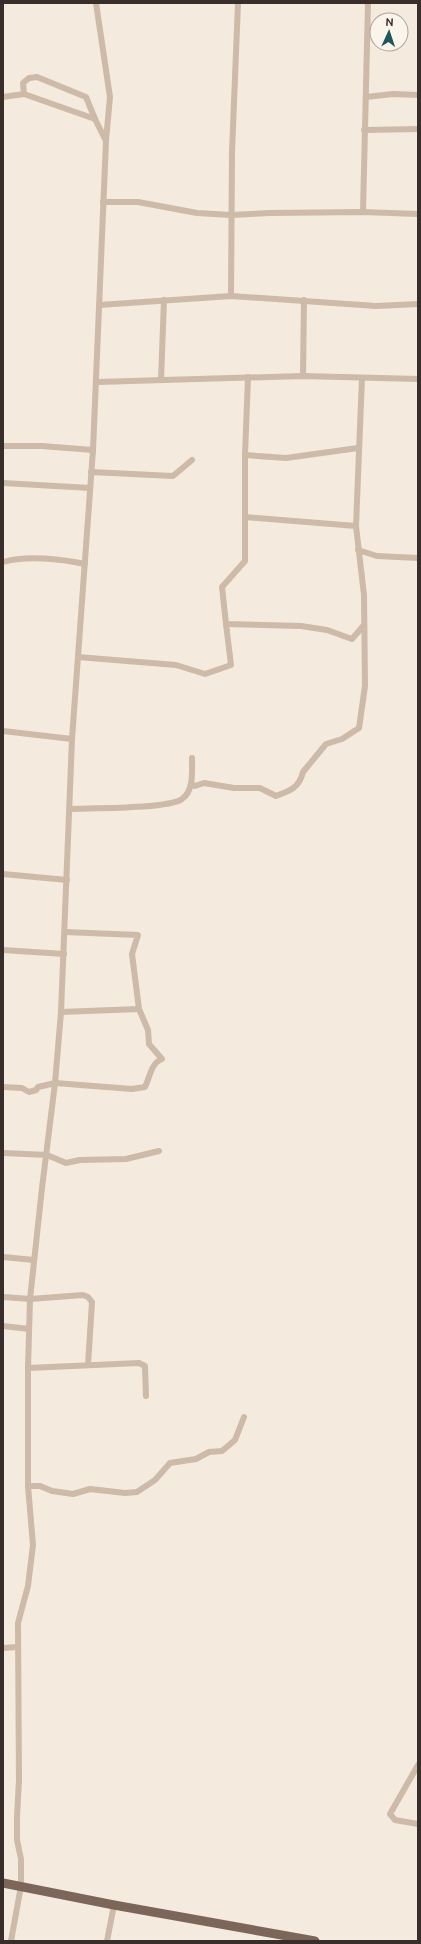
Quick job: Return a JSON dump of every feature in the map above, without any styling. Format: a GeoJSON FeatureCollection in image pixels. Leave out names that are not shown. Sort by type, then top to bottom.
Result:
{"type":"FeatureCollection","features":[{"type":"Feature","properties":{"kind":"main road"},"geometry":{"type":"LineString","coordinates":[[3,1883],[114,1905],[315,1941]]}},
{"type":"Feature","properties":{"kind":"street"},"geometry":{"type":"LineString","coordinates":[[11,1941],[21,1886],[21,1859],[17,1840],[19,1780],[18,1623],[28,1586],[33,1545],[28,1486],[28,1368],[30,1299],[55,1083],[61,1012],[72,739],[93,450],[97,382],[103,202],[110,97],[96,3]]}},
{"type":"Feature","properties":{"kind":"street"},"geometry":{"type":"LineString","coordinates":[[231,296],[231,216],[238,3]]}},
{"type":"Feature","properties":{"kind":"street"},"geometry":{"type":"LineString","coordinates":[[363,212],[368,3]]}},
{"type":"Feature","properties":{"kind":"street"},"geometry":{"type":"LineString","coordinates":[[24,94],[23,83],[29,78],[37,77],[86,97],[106,141]]}},
{"type":"Feature","properties":{"kind":"street"},"geometry":{"type":"LineString","coordinates":[[3,97],[24,94],[95,119]]}},
{"type":"Feature","properties":{"kind":"street"},"geometry":{"type":"LineString","coordinates":[[366,97],[393,94],[418,95]]}},
{"type":"Feature","properties":{"kind":"street"},"geometry":{"type":"LineString","coordinates":[[364,130],[418,129]]}},
{"type":"Feature","properties":{"kind":"street"},"geometry":{"type":"LineString","coordinates":[[103,202],[138,202],[197,213],[231,216],[270,213],[363,212],[418,214]]}},
{"type":"Feature","properties":{"kind":"street"},"geometry":{"type":"LineString","coordinates":[[99,305],[231,296],[376,306],[418,304]]}},
{"type":"Feature","properties":{"kind":"street"},"geometry":{"type":"LineString","coordinates":[[161,380],[164,300]]}},
{"type":"Feature","properties":{"kind":"street"},"geometry":{"type":"LineString","coordinates":[[304,300],[304,376]]}},
{"type":"Feature","properties":{"kind":"street"},"geometry":{"type":"LineString","coordinates":[[97,382],[304,376],[418,379]]}},
{"type":"Feature","properties":{"kind":"street"},"geometry":{"type":"LineString","coordinates":[[78,657],[176,665],[205,674],[231,665],[222,587],[245,561],[245,454],[248,377]]}},
{"type":"Feature","properties":{"kind":"street"},"geometry":{"type":"LineString","coordinates":[[190,784],[195,786],[204,783],[234,788],[260,788],[276,796],[292,791],[296,788],[303,772],[326,744],[342,739],[360,728],[365,686],[364,596],[356,526],[362,378]]}},
{"type":"Feature","properties":{"kind":"street"},"geometry":{"type":"LineString","coordinates":[[3,446],[42,446],[93,450]]}},
{"type":"Feature","properties":{"kind":"street"},"geometry":{"type":"LineString","coordinates":[[245,454],[286,458],[358,448]]}},
{"type":"Feature","properties":{"kind":"street"},"geometry":{"type":"LineString","coordinates":[[91,472],[173,476],[192,460]]}},
{"type":"Feature","properties":{"kind":"street"},"geometry":{"type":"LineString","coordinates":[[3,483],[90,488]]}},
{"type":"Feature","properties":{"kind":"street"},"geometry":{"type":"LineString","coordinates":[[244,517],[356,526]]}},
{"type":"Feature","properties":{"kind":"street"},"geometry":{"type":"LineString","coordinates":[[358,550],[377,556],[418,558]]}},
{"type":"Feature","properties":{"kind":"street"},"geometry":{"type":"LineString","coordinates":[[3,562],[20,559],[65,560],[85,564]]}},
{"type":"Feature","properties":{"kind":"street"},"geometry":{"type":"LineString","coordinates":[[226,624],[301,626],[327,630],[352,639],[364,625]]}},
{"type":"Feature","properties":{"kind":"street"},"geometry":{"type":"LineString","coordinates":[[3,731],[72,739]]}},
{"type":"Feature","properties":{"kind":"street"},"geometry":{"type":"LineString","coordinates":[[70,809],[156,806],[182,799],[187,793],[190,784],[192,758]]}},
{"type":"Feature","properties":{"kind":"street"},"geometry":{"type":"LineString","coordinates":[[3,874],[67,880]]}},
{"type":"Feature","properties":{"kind":"street"},"geometry":{"type":"LineString","coordinates":[[3,1087],[22,1088],[29,1092],[36,1090],[38,1087],[55,1083],[132,1089],[145,1087],[152,1067],[157,1060],[162,1059],[149,1044],[148,1030],[139,1009],[132,954],[138,935],[65,932]]}},
{"type":"Feature","properties":{"kind":"street"},"geometry":{"type":"LineString","coordinates":[[3,950],[64,954]]}},
{"type":"Feature","properties":{"kind":"street"},"geometry":{"type":"LineString","coordinates":[[61,1012],[139,1009]]}},
{"type":"Feature","properties":{"kind":"street"},"geometry":{"type":"LineString","coordinates":[[3,1153],[47,1155],[66,1163],[80,1160],[126,1159],[159,1151]]}},
{"type":"Feature","properties":{"kind":"street"},"geometry":{"type":"LineString","coordinates":[[3,1257],[34,1260]]}},
{"type":"Feature","properties":{"kind":"street"},"geometry":{"type":"LineString","coordinates":[[3,1297],[30,1299],[82,1295],[88,1296],[92,1302],[88,1365]]}},
{"type":"Feature","properties":{"kind":"street"},"geometry":{"type":"LineString","coordinates":[[3,1326],[29,1329]]}},
{"type":"Feature","properties":{"kind":"street"},"geometry":{"type":"LineString","coordinates":[[28,1368],[139,1363],[145,1366],[146,1396]]}},
{"type":"Feature","properties":{"kind":"street"},"geometry":{"type":"LineString","coordinates":[[28,1486],[40,1486],[52,1491],[73,1494],[90,1489],[125,1494],[137,1492],[155,1480],[170,1463],[196,1459],[209,1452],[222,1451],[235,1440],[244,1417]]}},
{"type":"Feature","properties":{"kind":"street"},"geometry":{"type":"LineString","coordinates":[[3,1648],[17,1647]]}},
{"type":"Feature","properties":{"kind":"street"},"geometry":{"type":"LineString","coordinates":[[418,1765],[390,1814],[395,1820],[418,1824]]}},
{"type":"Feature","properties":{"kind":"street"},"geometry":{"type":"LineString","coordinates":[[107,1941],[114,1905]]}}]}
